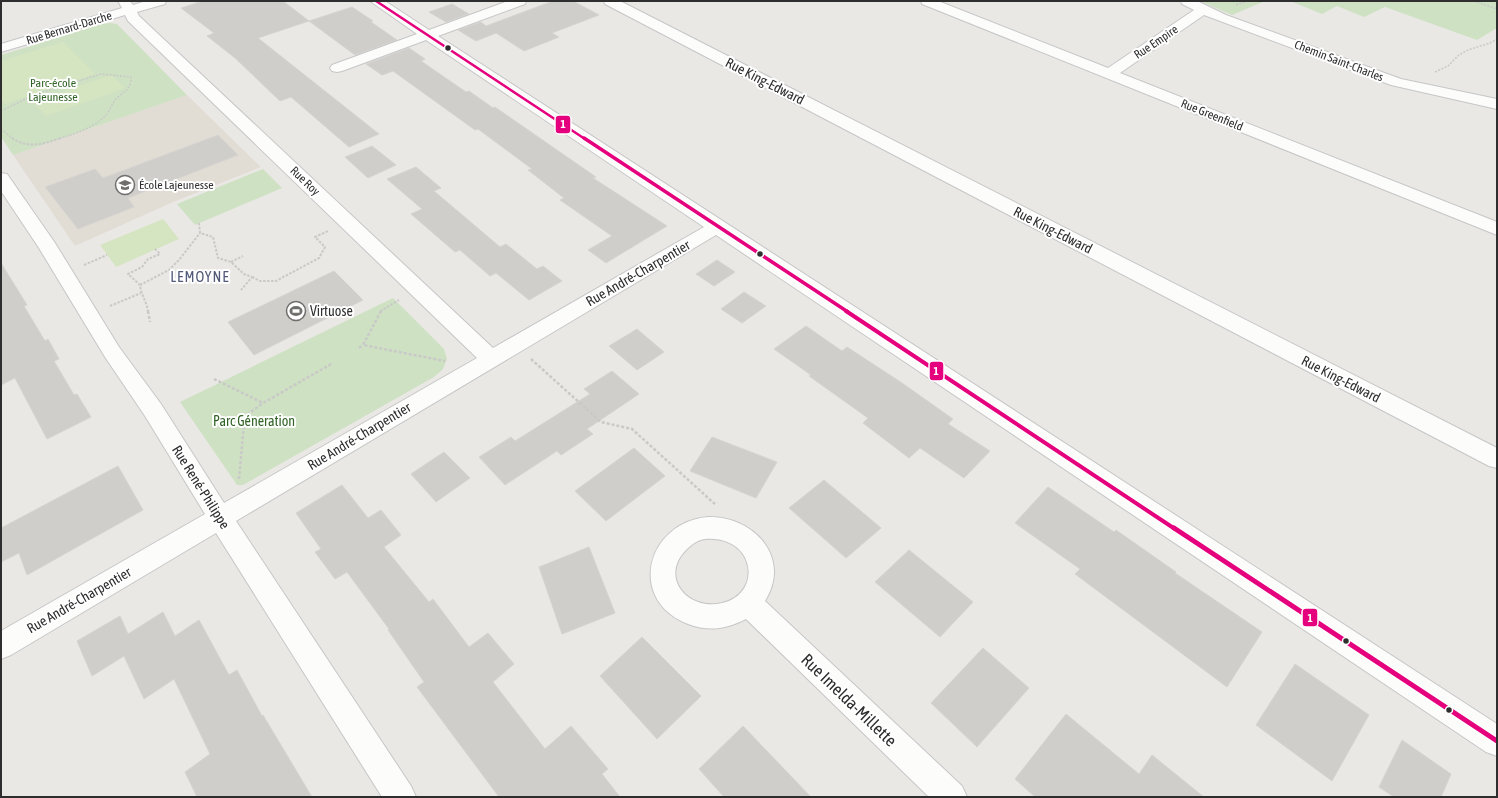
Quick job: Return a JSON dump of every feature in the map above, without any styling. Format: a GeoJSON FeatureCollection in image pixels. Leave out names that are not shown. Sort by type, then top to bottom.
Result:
{"type":"FeatureCollection","features":[{"type":"Feature","properties":{"kind":"street","name":"Rue Bernard-Darche"},"geometry":{"type":"LineString","coordinates":[[1,48],[127,6],[160,1]]}},
{"type":"Feature","properties":{"kind":"street"},"geometry":{"type":"LineString","coordinates":[[376,1],[1497,741]]}},
{"type":"Feature","properties":{"kind":"street"},"geometry":{"type":"LineString","coordinates":[[336,68],[520,1]]}},
{"type":"Feature","properties":{"kind":"street","name":"Rue King-Edward"},"geometry":{"type":"LineString","coordinates":[[610,1],[1497,459]]}},
{"type":"Feature","properties":{"kind":"street","name":"Rue Greenfield"},"geometry":{"type":"LineString","coordinates":[[927,1],[1497,229]]}},
{"type":"Feature","properties":{"kind":"street","name":"Chemin Saint-Charles"},"geometry":{"type":"LineString","coordinates":[[1187,1],[1202,10],[1396,82],[1497,104]]}},
{"type":"Feature","properties":{"kind":"street","name":"Rue Roy"},"geometry":{"type":"LineString","coordinates":[[127,6],[133,18],[490,358]]}},
{"type":"Feature","properties":{"kind":"street","name":"Rue Empire"},"geometry":{"type":"LineString","coordinates":[[1109,74],[1202,10]]}},
{"type":"Feature","properties":{"kind":"street","name":"Rue René-Philippe"},"geometry":{"type":"LineString","coordinates":[[1,178],[48,247],[121,367],[153,410],[220,518],[400,797]]}},
{"type":"Feature","properties":{"kind":"street","name":"Rue André-Charpentier"},"geometry":{"type":"LineString","coordinates":[[1,646],[490,358],[717,227]]}},
{"type":"Feature","properties":{"kind":"street","name":"Rue Imelda-Millette"},"geometry":{"type":"LineString","coordinates":[[748,603],[951,797]]}},
{"type":"Feature","properties":{"kind":"path"},"geometry":{"type":"LineString","coordinates":[[1474,1],[1497,9]]}},
{"type":"Feature","properties":{"kind":"path"},"geometry":{"type":"LineString","coordinates":[[1448,66],[1459,54],[1490,44],[1497,39]]}},
{"type":"Feature","properties":{"kind":"path"},"geometry":{"type":"LineString","coordinates":[[1,111],[10,105],[101,74],[132,77],[128,91],[112,103],[105,116],[95,124],[76,133],[39,145],[24,146],[4,133],[1,129]]}},
{"type":"Feature","properties":{"kind":"path"},"geometry":{"type":"LineString","coordinates":[[140,285],[169,270],[179,260],[200,233],[199,223]]}},
{"type":"Feature","properties":{"kind":"path"},"geometry":{"type":"LineString","coordinates":[[200,233],[213,237],[218,258],[231,262],[244,274],[260,281],[276,281],[319,258],[325,247],[314,237],[328,231]]}},
{"type":"Feature","properties":{"kind":"path"},"geometry":{"type":"LineString","coordinates":[[150,322],[147,303],[141,293],[140,285],[128,274],[142,267],[148,259],[160,254],[155,249]]}},
{"type":"Feature","properties":{"kind":"path"},"geometry":{"type":"LineString","coordinates":[[83,265],[107,255]]}},
{"type":"Feature","properties":{"kind":"path"},"geometry":{"type":"LineString","coordinates":[[231,262],[243,256]]}},
{"type":"Feature","properties":{"kind":"path"},"geometry":{"type":"LineString","coordinates":[[241,290],[252,277]]}},
{"type":"Feature","properties":{"kind":"path"},"geometry":{"type":"LineString","coordinates":[[110,306],[141,293]]}},
{"type":"Feature","properties":{"kind":"path"},"geometry":{"type":"LineString","coordinates":[[359,348],[363,345],[382,310],[398,300]]}},
{"type":"Feature","properties":{"kind":"path"},"geometry":{"type":"LineString","coordinates":[[363,345],[449,362]]}},
{"type":"Feature","properties":{"kind":"path"},"geometry":{"type":"LineString","coordinates":[[526,357],[530,358],[601,422],[632,429],[719,508]]}},
{"type":"Feature","properties":{"kind":"path"},"geometry":{"type":"LineString","coordinates":[[238,482],[244,423],[248,414],[263,403],[333,363]]}},
{"type":"Feature","properties":{"kind":"path"},"geometry":{"type":"LineString","coordinates":[[214,379],[263,403]]}},
{"type":"Feature","properties":{"kind":"shaded area","name":"École Lajeunesse"},"geometry":{"type":"Polygon","coordinates":[[[187,95],[261,167],[171,203],[75,246],[13,155],[187,95]]]}},
{"type":"Feature","properties":{"kind":"green space"},"geometry":{"type":"Polygon","coordinates":[[[1200,1],[1265,1],[1232,15],[1200,1]]]}},
{"type":"Feature","properties":{"kind":"green space"},"geometry":{"type":"Polygon","coordinates":[[[1290,1],[1497,1],[1497,28],[1477,40],[1385,7],[1364,17],[1337,6],[1322,14],[1290,1]]]}},
{"type":"Feature","properties":{"kind":"green space","name":"Parc-école Lajeunesse"},"geometry":{"type":"Polygon","coordinates":[[[102,24],[117,24],[187,95],[13,155],[1,137],[1,55],[102,24]]]}},
{"type":"Feature","properties":{"kind":"green space"},"geometry":{"type":"Polygon","coordinates":[[[63,42],[95,74],[5,104],[1,99],[1,61],[63,42]]]}},
{"type":"Feature","properties":{"kind":"green space"},"geometry":{"type":"Polygon","coordinates":[[[111,75],[125,88],[46,116],[33,102],[111,75]]]}},
{"type":"Feature","properties":{"kind":"green space"},"geometry":{"type":"Polygon","coordinates":[[[263,169],[282,188],[195,225],[177,204],[263,169]]]}},
{"type":"Feature","properties":{"kind":"green space"},"geometry":{"type":"Polygon","coordinates":[[[163,219],[179,239],[116,267],[100,245],[163,219]]]}},
{"type":"Feature","properties":{"kind":"green space","name":"Parc Géneration"},"geometry":{"type":"Polygon","coordinates":[[[393,298],[444,349],[447,359],[443,369],[434,377],[243,485],[237,485],[180,402],[393,298]]]}},
{"type":"Feature","properties":{"kind":"building"},"geometry":{"type":"Polygon","coordinates":[[[203,1],[283,1],[309,21],[258,38],[379,134],[349,147],[291,97],[280,101],[235,58],[207,36],[214,33],[181,8],[203,1]]]}},
{"type":"Feature","properties":{"kind":"building"},"geometry":{"type":"Polygon","coordinates":[[[553,1],[573,1],[599,15],[552,33],[559,37],[524,51],[496,33],[476,41],[458,30],[481,22],[486,26],[553,1]]]}},
{"type":"Feature","properties":{"kind":"building"},"geometry":{"type":"Polygon","coordinates":[[[452,4],[469,14],[446,22],[429,12],[452,4]]]}},
{"type":"Feature","properties":{"kind":"building"},"geometry":{"type":"Polygon","coordinates":[[[352,7],[397,40],[355,55],[309,21],[352,7]]]}},
{"type":"Feature","properties":{"kind":"building"},"geometry":{"type":"Polygon","coordinates":[[[409,48],[425,59],[421,61],[466,92],[469,91],[493,108],[495,107],[596,177],[593,178],[667,226],[606,263],[588,250],[612,236],[560,200],[564,198],[528,170],[532,169],[478,129],[475,130],[393,71],[382,75],[366,64],[409,48]]]}},
{"type":"Feature","properties":{"kind":"building"},"geometry":{"type":"Polygon","coordinates":[[[218,135],[238,155],[128,198],[134,207],[78,229],[45,187],[95,169],[103,178],[218,135]]]}},
{"type":"Feature","properties":{"kind":"building"},"geometry":{"type":"Polygon","coordinates":[[[372,146],[396,165],[368,178],[345,157],[372,146]]]}},
{"type":"Feature","properties":{"kind":"building"},"geometry":{"type":"Polygon","coordinates":[[[416,167],[441,188],[434,191],[500,247],[506,244],[537,269],[543,266],[562,281],[529,300],[496,273],[490,276],[460,250],[455,252],[411,214],[422,209],[387,179],[416,167]]]}},
{"type":"Feature","properties":{"kind":"building"},"geometry":{"type":"Polygon","coordinates":[[[717,260],[735,272],[714,286],[696,274],[717,260]]]}},
{"type":"Feature","properties":{"kind":"building"},"geometry":{"type":"Polygon","coordinates":[[[1,263],[27,305],[24,306],[45,341],[48,339],[59,359],[54,361],[74,395],[77,394],[91,417],[47,439],[15,378],[1,385],[1,263]]]}},
{"type":"Feature","properties":{"kind":"building","name":"Virtuose"},"geometry":{"type":"Polygon","coordinates":[[[334,271],[363,300],[254,355],[228,322],[334,271]]]}},
{"type":"Feature","properties":{"kind":"building"},"geometry":{"type":"Polygon","coordinates":[[[744,292],[766,306],[742,323],[721,309],[744,292]]]}},
{"type":"Feature","properties":{"kind":"building"},"geometry":{"type":"Polygon","coordinates":[[[806,326],[842,351],[847,347],[902,383],[953,419],[948,424],[990,451],[964,478],[920,448],[909,458],[863,423],[868,418],[774,349],[806,326]]]}},
{"type":"Feature","properties":{"kind":"building"},"geometry":{"type":"Polygon","coordinates":[[[637,329],[664,352],[637,370],[609,346],[637,329]]]}},
{"type":"Feature","properties":{"kind":"building"},"geometry":{"type":"Polygon","coordinates":[[[612,371],[639,394],[587,429],[593,434],[561,455],[557,451],[505,485],[479,457],[511,437],[515,441],[590,394],[584,389],[612,371]]]}},
{"type":"Feature","properties":{"kind":"building"},"geometry":{"type":"Polygon","coordinates":[[[712,437],[777,462],[756,498],[690,471],[712,437]]]}},
{"type":"Feature","properties":{"kind":"building"},"geometry":{"type":"Polygon","coordinates":[[[634,448],[665,476],[606,521],[575,491],[634,448]]]}},
{"type":"Feature","properties":{"kind":"building"},"geometry":{"type":"Polygon","coordinates":[[[444,452],[470,478],[436,502],[411,474],[444,452]]]}},
{"type":"Feature","properties":{"kind":"building"},"geometry":{"type":"Polygon","coordinates":[[[118,466],[143,510],[27,575],[19,553],[1,562],[1,528],[118,466]]]}},
{"type":"Feature","properties":{"kind":"building"},"geometry":{"type":"Polygon","coordinates":[[[824,480],[881,528],[846,558],[789,508],[824,480]]]}},
{"type":"Feature","properties":{"kind":"building"},"geometry":{"type":"Polygon","coordinates":[[[342,485],[368,518],[381,510],[401,535],[384,547],[429,602],[433,599],[469,647],[488,633],[514,664],[493,682],[545,749],[571,726],[608,769],[602,774],[620,797],[499,797],[417,687],[424,682],[388,630],[389,629],[347,572],[335,579],[315,552],[321,549],[296,513],[342,485]]]}},
{"type":"Feature","properties":{"kind":"building"},"geometry":{"type":"Polygon","coordinates":[[[1048,487],[1114,532],[1116,530],[1176,572],[1175,573],[1262,632],[1227,687],[1075,574],[1080,569],[1015,523],[1048,487]]]}},
{"type":"Feature","properties":{"kind":"building"},"geometry":{"type":"Polygon","coordinates":[[[589,547],[615,613],[562,634],[539,567],[589,547]]]}},
{"type":"Feature","properties":{"kind":"building"},"geometry":{"type":"Polygon","coordinates":[[[909,550],[973,602],[940,637],[875,582],[909,550]]]}},
{"type":"Feature","properties":{"kind":"building"},"geometry":{"type":"Polygon","coordinates":[[[163,612],[175,636],[199,620],[229,675],[237,670],[262,716],[263,715],[312,797],[197,797],[185,772],[210,754],[174,679],[144,699],[124,656],[92,676],[77,641],[120,616],[128,634],[163,612]]]}},
{"type":"Feature","properties":{"kind":"building"},"geometry":{"type":"Polygon","coordinates":[[[642,637],[701,696],[657,739],[600,676],[642,637]]]}},
{"type":"Feature","properties":{"kind":"building"},"geometry":{"type":"Polygon","coordinates":[[[983,648],[1029,688],[977,747],[931,703],[983,648]]]}},
{"type":"Feature","properties":{"kind":"building"},"geometry":{"type":"Polygon","coordinates":[[[1295,664],[1369,715],[1332,781],[1256,725],[1295,664]]]}},
{"type":"Feature","properties":{"kind":"building"},"geometry":{"type":"Polygon","coordinates":[[[1066,714],[1139,774],[1152,755],[1204,797],[1035,797],[1015,779],[1066,714]]]}},
{"type":"Feature","properties":{"kind":"building"},"geometry":{"type":"Polygon","coordinates":[[[743,726],[811,797],[724,797],[699,769],[743,726]]]}},
{"type":"Feature","properties":{"kind":"building"},"geometry":{"type":"Polygon","coordinates":[[[1402,740],[1451,774],[1441,797],[1394,797],[1379,787],[1402,740]]]}},
{"type":"Feature","properties":{"kind":"transit line","name":"1"},"geometry":{"type":"LineString","coordinates":[[376,1],[1497,741]]}},
{"type":"Feature","properties":{"kind":"place","name":"École Lajeunesse"},"geometry":{"type":"Point","coordinates":[125,185]}},
{"type":"Feature","properties":{"kind":"place","name":"Virtuose"},"geometry":{"type":"Point","coordinates":[296,311]}},
{"type":"Feature","properties":{"kind":"district","name":"LEMOYNE"},"geometry":{"type":"Point","coordinates":[200,277]}}]}
